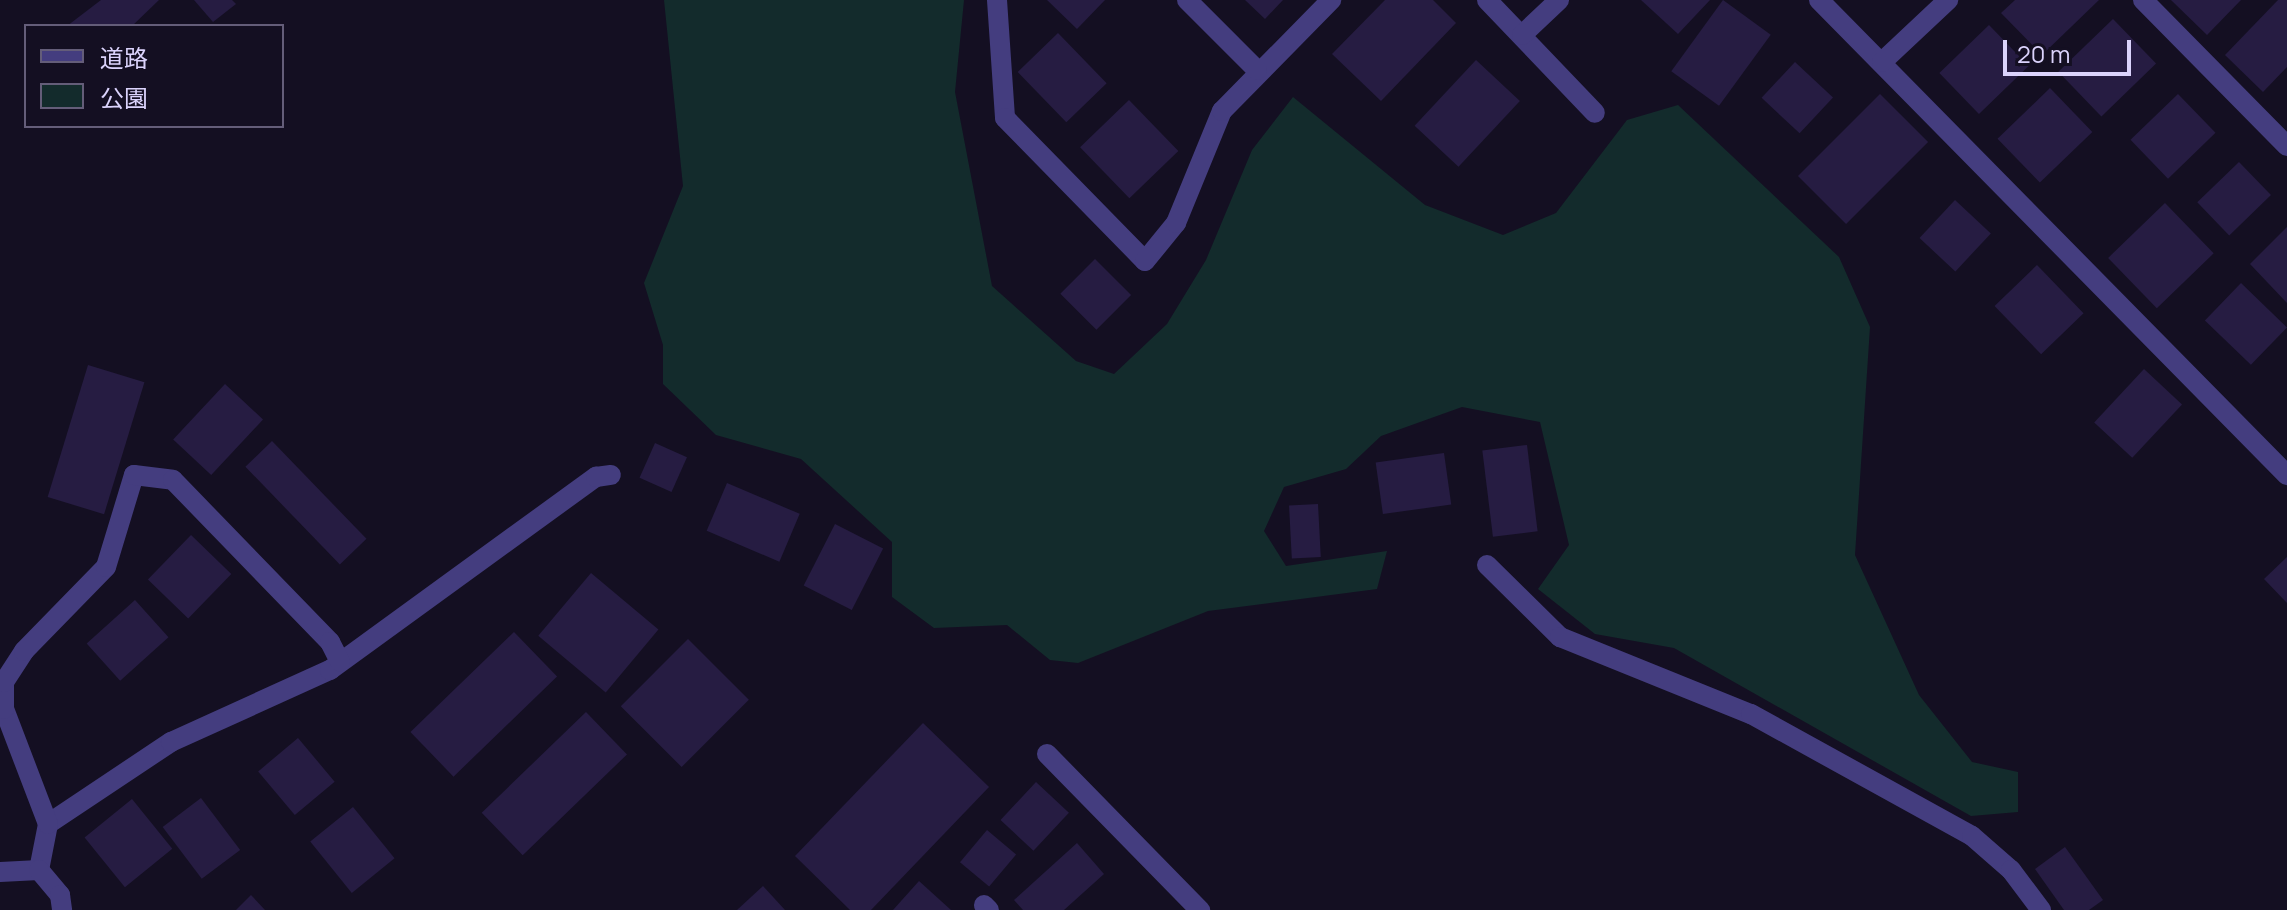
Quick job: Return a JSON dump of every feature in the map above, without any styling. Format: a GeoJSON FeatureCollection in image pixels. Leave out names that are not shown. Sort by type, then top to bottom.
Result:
{"type":"FeatureCollection","features":[{"type":"Feature","properties":{"kind":"street"},"geometry":{"type":"LineString","coordinates":[[997,0],[1005,118],[1145,261],[1176,223],[1222,111],[1257,70],[1331,0]]}},
{"type":"Feature","properties":{"kind":"street"},"geometry":{"type":"LineString","coordinates":[[1187,0],[1257,70]]}},
{"type":"Feature","properties":{"kind":"street"},"geometry":{"type":"LineString","coordinates":[[1487,0],[1595,113]]}},
{"type":"Feature","properties":{"kind":"street"},"geometry":{"type":"LineString","coordinates":[[1522,35],[1559,0]]}},
{"type":"Feature","properties":{"kind":"street"},"geometry":{"type":"LineString","coordinates":[[1819,0],[2287,475]]}},
{"type":"Feature","properties":{"kind":"street"},"geometry":{"type":"LineString","coordinates":[[1882,62],[1948,0]]}},
{"type":"Feature","properties":{"kind":"street"},"geometry":{"type":"LineString","coordinates":[[2143,0],[2287,146]]}},
{"type":"Feature","properties":{"kind":"street"},"geometry":{"type":"LineString","coordinates":[[39,870],[48,824],[4,709],[4,682],[24,651],[106,567],[134,475],[173,480],[330,642],[340,662]]}},
{"type":"Feature","properties":{"kind":"street"},"geometry":{"type":"LineString","coordinates":[[48,824],[171,742],[340,662],[596,477],[611,475]]}},
{"type":"Feature","properties":{"kind":"street"},"geometry":{"type":"LineString","coordinates":[[1487,565],[1560,637],[1751,714],[1972,836],[2011,870],[2041,910]]}},
{"type":"Feature","properties":{"kind":"street"},"geometry":{"type":"LineString","coordinates":[[1047,754],[1189,907]]}},
{"type":"Feature","properties":{"kind":"street"},"geometry":{"type":"LineString","coordinates":[[0,872],[39,870]]}},
{"type":"Feature","properties":{"kind":"street"},"geometry":{"type":"LineString","coordinates":[[39,870],[60,895],[62,910]]}},
{"type":"Feature","properties":{"kind":"green space"},"geometry":{"type":"Polygon","coordinates":[[[664,0],[964,0],[955,92],[992,286],[1076,361],[1114,374],[1167,324],[1206,260],[1252,150],[1293,97],[1425,205],[1503,235],[1556,213],[1627,120],[1678,105],[1839,257],[1870,327],[1855,555],[1919,695],[1972,762],[2018,772],[2018,812],[1971,816],[1674,648],[1595,634],[1538,589],[1569,545],[1540,422],[1462,407],[1381,436],[1346,469],[1284,487],[1264,531],[1286,566],[1387,551],[1377,589],[1208,611],[1078,663],[1050,660],[1007,625],[934,628],[892,597],[892,542],[801,459],[716,435],[663,384],[663,345],[644,283],[683,186],[664,0]]]}},
{"type":"Feature","properties":{"kind":"building"},"geometry":{"type":"Polygon","coordinates":[[[101,0],[159,0],[134,24],[70,24],[101,0]]]}},
{"type":"Feature","properties":{"kind":"building"},"geometry":{"type":"Polygon","coordinates":[[[194,0],[232,0],[236,4],[213,22],[194,0]]]}},
{"type":"Feature","properties":{"kind":"building"},"geometry":{"type":"Polygon","coordinates":[[[1047,0],[1105,0],[1077,29],[1047,0]]]}},
{"type":"Feature","properties":{"kind":"building"},"geometry":{"type":"Polygon","coordinates":[[[1245,0],[1283,0],[1265,19],[1245,0]]]}},
{"type":"Feature","properties":{"kind":"building"},"geometry":{"type":"Polygon","coordinates":[[[1385,0],[1433,0],[1456,23],[1381,101],[1332,54],[1385,0]]]}},
{"type":"Feature","properties":{"kind":"building"},"geometry":{"type":"Polygon","coordinates":[[[1641,0],[1710,0],[1678,34],[1641,0]]]}},
{"type":"Feature","properties":{"kind":"building"},"geometry":{"type":"Polygon","coordinates":[[[1723,0],[1771,35],[1719,106],[1671,71],[1723,0]]]}},
{"type":"Feature","properties":{"kind":"building"},"geometry":{"type":"Polygon","coordinates":[[[2015,0],[2099,0],[2042,55],[2001,13],[2015,0]]]}},
{"type":"Feature","properties":{"kind":"building"},"geometry":{"type":"Polygon","coordinates":[[[2171,0],[2241,0],[2207,35],[2171,0]]]}},
{"type":"Feature","properties":{"kind":"building"},"geometry":{"type":"Polygon","coordinates":[[[2278,0],[2287,0],[2287,67],[2263,92],[2225,55],[2278,0]]]}},
{"type":"Feature","properties":{"kind":"building"},"geometry":{"type":"Polygon","coordinates":[[[2113,19],[2156,64],[2101,116],[2058,72],[2113,19]]]}},
{"type":"Feature","properties":{"kind":"building"},"geometry":{"type":"Polygon","coordinates":[[[1989,25],[2029,66],[1979,114],[1939,73],[1989,25]]]}},
{"type":"Feature","properties":{"kind":"building"},"geometry":{"type":"Polygon","coordinates":[[[1058,33],[1107,83],[1066,122],[1018,72],[1058,33]]]}},
{"type":"Feature","properties":{"kind":"building"},"geometry":{"type":"Polygon","coordinates":[[[1476,60],[1520,101],[1459,167],[1415,126],[1476,60]]]}},
{"type":"Feature","properties":{"kind":"building"},"geometry":{"type":"Polygon","coordinates":[[[1795,62],[1833,97],[1800,133],[1762,98],[1795,62]]]}},
{"type":"Feature","properties":{"kind":"building"},"geometry":{"type":"Polygon","coordinates":[[[2050,88],[2092,132],[2040,183],[1997,139],[2050,88]]]}},
{"type":"Feature","properties":{"kind":"building"},"geometry":{"type":"Polygon","coordinates":[[[1880,94],[1928,142],[1846,224],[1798,176],[1880,94]]]}},
{"type":"Feature","properties":{"kind":"building"},"geometry":{"type":"Polygon","coordinates":[[[2178,94],[2216,133],[2168,179],[2131,140],[2178,94]]]}},
{"type":"Feature","properties":{"kind":"building"},"geometry":{"type":"Polygon","coordinates":[[[1129,100],[1178,151],[1129,198],[1080,147],[1129,100]]]}},
{"type":"Feature","properties":{"kind":"building"},"geometry":{"type":"Polygon","coordinates":[[[2239,162],[2271,195],[2229,235],[2197,202],[2239,162]]]}},
{"type":"Feature","properties":{"kind":"building"},"geometry":{"type":"Polygon","coordinates":[[[1955,200],[1991,233],[1955,271],[1920,238],[1955,200]]]}},
{"type":"Feature","properties":{"kind":"building"},"geometry":{"type":"Polygon","coordinates":[[[2165,203],[2214,253],[2157,308],[2108,258],[2165,203]]]}},
{"type":"Feature","properties":{"kind":"building"},"geometry":{"type":"Polygon","coordinates":[[[2287,227],[2287,303],[2250,264],[2287,227]]]}},
{"type":"Feature","properties":{"kind":"building"},"geometry":{"type":"Polygon","coordinates":[[[1095,259],[1131,295],[1096,330],[1060,294],[1095,259]]]}},
{"type":"Feature","properties":{"kind":"building"},"geometry":{"type":"Polygon","coordinates":[[[2037,265],[2084,313],[2041,354],[1995,306],[2037,265]]]}},
{"type":"Feature","properties":{"kind":"building"},"geometry":{"type":"Polygon","coordinates":[[[2241,283],[2287,327],[2251,365],[2205,320],[2241,283]]]}},
{"type":"Feature","properties":{"kind":"building"},"geometry":{"type":"Polygon","coordinates":[[[88,365],[144,382],[104,514],[48,497],[88,365]]]}},
{"type":"Feature","properties":{"kind":"building"},"geometry":{"type":"Polygon","coordinates":[[[2144,369],[2182,404],[2132,458],[2094,422],[2144,369]]]}},
{"type":"Feature","properties":{"kind":"building"},"geometry":{"type":"Polygon","coordinates":[[[225,384],[263,419],[211,475],[173,440],[225,384]]]}},
{"type":"Feature","properties":{"kind":"building"},"geometry":{"type":"Polygon","coordinates":[[[272,441],[366,539],[340,565],[245,467],[272,441]]]}},
{"type":"Feature","properties":{"kind":"building"},"geometry":{"type":"Polygon","coordinates":[[[655,443],[687,457],[672,492],[640,478],[655,443]]]}},
{"type":"Feature","properties":{"kind":"building"},"geometry":{"type":"Polygon","coordinates":[[[1527,445],[1538,531],[1493,537],[1482,450],[1527,445]]]}},
{"type":"Feature","properties":{"kind":"building"},"geometry":{"type":"Polygon","coordinates":[[[1444,453],[1451,504],[1383,514],[1376,463],[1444,453]]]}},
{"type":"Feature","properties":{"kind":"building"},"geometry":{"type":"Polygon","coordinates":[[[727,483],[800,514],[779,562],[707,531],[727,483]]]}},
{"type":"Feature","properties":{"kind":"building"},"geometry":{"type":"Polygon","coordinates":[[[1318,504],[1321,557],[1292,558],[1289,506],[1318,504]]]}},
{"type":"Feature","properties":{"kind":"building"},"geometry":{"type":"Polygon","coordinates":[[[835,524],[883,549],[852,610],[804,585],[835,524]]]}},
{"type":"Feature","properties":{"kind":"building"},"geometry":{"type":"Polygon","coordinates":[[[191,535],[231,574],[188,618],[148,580],[191,535]]]}},
{"type":"Feature","properties":{"kind":"building"},"geometry":{"type":"Polygon","coordinates":[[[2287,557],[2287,603],[2264,579],[2287,557]]]}},
{"type":"Feature","properties":{"kind":"building"},"geometry":{"type":"Polygon","coordinates":[[[591,573],[658,630],[606,692],[538,636],[591,573]]]}},
{"type":"Feature","properties":{"kind":"building"},"geometry":{"type":"Polygon","coordinates":[[[135,600],[168,637],[120,681],[87,643],[135,600]]]}},
{"type":"Feature","properties":{"kind":"building"},"geometry":{"type":"Polygon","coordinates":[[[514,632],[557,677],[453,777],[410,732],[514,632]]]}},
{"type":"Feature","properties":{"kind":"building"},"geometry":{"type":"Polygon","coordinates":[[[688,639],[749,700],[682,767],[621,706],[688,639]]]}},
{"type":"Feature","properties":{"kind":"building"},"geometry":{"type":"Polygon","coordinates":[[[586,712],[627,754],[523,855],[482,813],[586,712]]]}},
{"type":"Feature","properties":{"kind":"building"},"geometry":{"type":"Polygon","coordinates":[[[923,723],[989,787],[871,910],[850,910],[795,856],[923,723]]]}},
{"type":"Feature","properties":{"kind":"building"},"geometry":{"type":"Polygon","coordinates":[[[298,738],[335,782],[295,815],[258,771],[298,738]]]}},
{"type":"Feature","properties":{"kind":"building"},"geometry":{"type":"Polygon","coordinates":[[[1036,782],[1069,813],[1033,851],[1001,820],[1036,782]]]}},
{"type":"Feature","properties":{"kind":"building"},"geometry":{"type":"Polygon","coordinates":[[[201,798],[240,850],[202,879],[163,827],[201,798]]]}},
{"type":"Feature","properties":{"kind":"building"},"geometry":{"type":"Polygon","coordinates":[[[132,799],[172,849],[125,887],[85,837],[132,799]]]}},
{"type":"Feature","properties":{"kind":"building"},"geometry":{"type":"Polygon","coordinates":[[[353,807],[395,858],[352,893],[310,842],[353,807]]]}},
{"type":"Feature","properties":{"kind":"building"},"geometry":{"type":"Polygon","coordinates":[[[987,830],[1016,854],[989,887],[960,862],[987,830]]]}},
{"type":"Feature","properties":{"kind":"building"},"geometry":{"type":"Polygon","coordinates":[[[1077,843],[1104,874],[1064,910],[1023,910],[1014,900],[1077,843]]]}},
{"type":"Feature","properties":{"kind":"building"},"geometry":{"type":"Polygon","coordinates":[[[2065,847],[2103,900],[2089,910],[2064,910],[2035,869],[2065,847]]]}},
{"type":"Feature","properties":{"kind":"building"},"geometry":{"type":"Polygon","coordinates":[[[919,881],[951,910],[893,910],[919,881]]]}},
{"type":"Feature","properties":{"kind":"building"},"geometry":{"type":"Polygon","coordinates":[[[763,886],[785,910],[737,910],[763,886]]]}},
{"type":"Feature","properties":{"kind":"building"},"geometry":{"type":"Polygon","coordinates":[[[251,895],[265,910],[236,910],[251,895]]]}}]}
